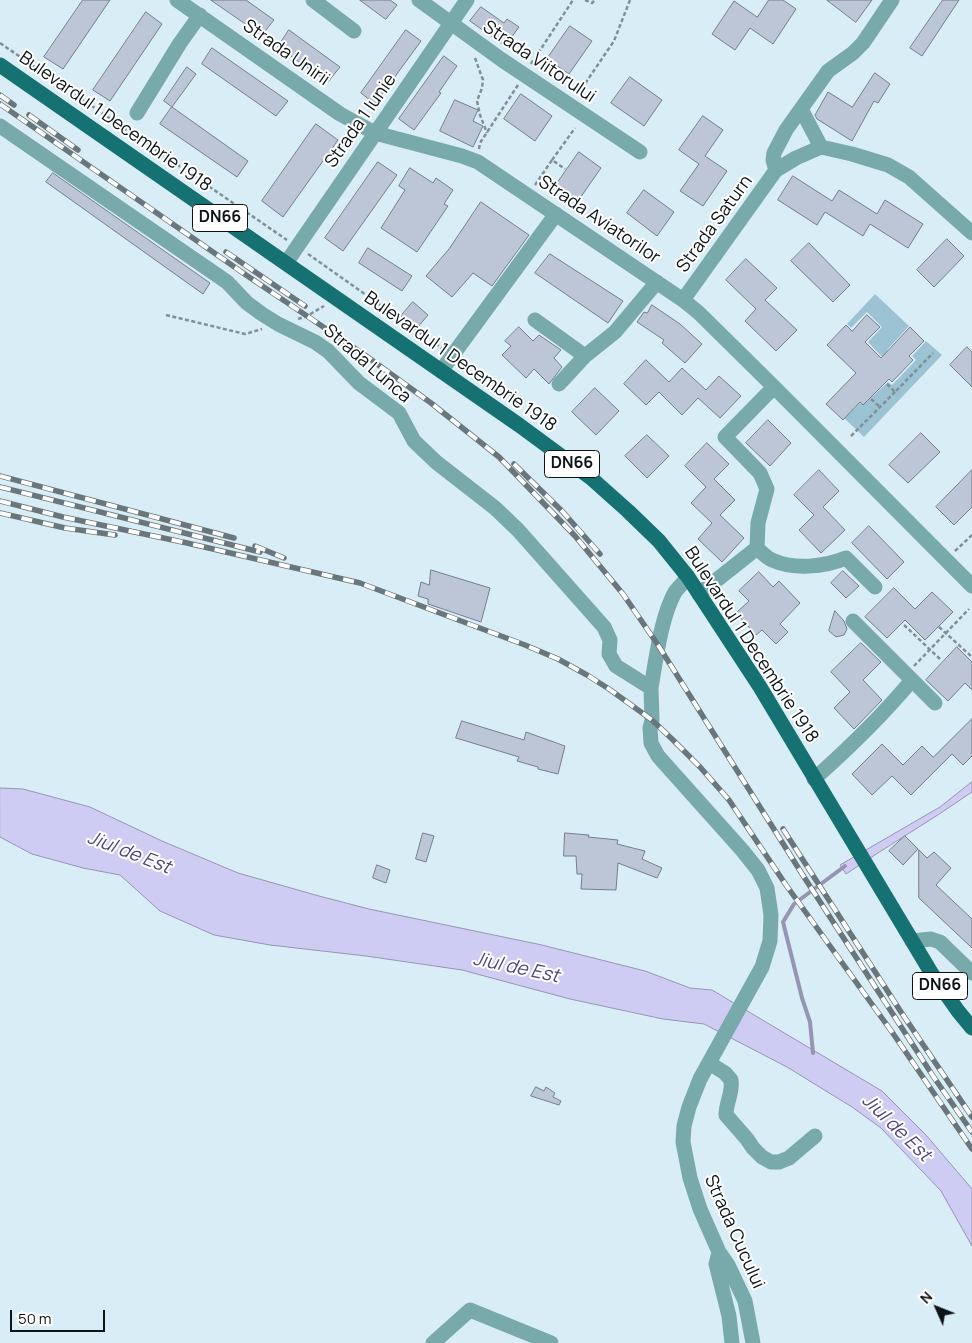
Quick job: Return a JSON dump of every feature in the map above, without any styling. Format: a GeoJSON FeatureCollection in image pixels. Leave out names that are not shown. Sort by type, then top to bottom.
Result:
{"type":"FeatureCollection","features":[{"type":"Feature","properties":{"kind":"main road","name":"Bulevardul 1 Decembrie 1918"},"geometry":{"type":"LineString","coordinates":[[0,66],[519,425],[591,478],[659,541],[688,577],[760,687],[912,942],[958,1011],[972,1028]]}},
{"type":"Feature","properties":{"kind":"street","name":"Strada Unirii"},"geometry":{"type":"LineString","coordinates":[[177,0],[340,114],[374,133]]}},
{"type":"Feature","properties":{"kind":"street"},"geometry":{"type":"LineString","coordinates":[[313,0],[354,30]]}},
{"type":"Feature","properties":{"kind":"street","name":"Strada Viitorului"},"geometry":{"type":"LineString","coordinates":[[419,0],[451,25],[640,152]]}},
{"type":"Feature","properties":{"kind":"street","name":"Strada 1 Iunie"},"geometry":{"type":"LineString","coordinates":[[286,263],[467,0]]}},
{"type":"Feature","properties":{"kind":"street","name":"Strada Saturn"},"geometry":{"type":"LineString","coordinates":[[776,170],[773,160],[774,153],[800,109],[828,71],[853,53],[871,33],[892,0]]}},
{"type":"Feature","properties":{"kind":"street"},"geometry":{"type":"LineString","coordinates":[[137,113],[180,43],[200,15]]}},
{"type":"Feature","properties":{"kind":"street"},"geometry":{"type":"LineString","coordinates":[[800,109],[820,148],[852,154],[898,170],[909,177],[972,233]]}},
{"type":"Feature","properties":{"kind":"street","name":"Strada Lunca"},"geometry":{"type":"LineString","coordinates":[[0,126],[227,282],[247,303],[278,324],[315,342],[328,351],[359,383],[399,413],[414,441],[436,462],[495,508],[518,530],[604,627],[610,640],[609,654],[616,666],[651,688]]}},
{"type":"Feature","properties":{"kind":"street","name":"Strada Aviatorilor"},"geometry":{"type":"LineString","coordinates":[[374,133],[478,162],[683,300],[699,313],[774,387],[972,586]]}},
{"type":"Feature","properties":{"kind":"street","name":"Strada Saturn"},"geometry":{"type":"LineString","coordinates":[[683,300],[776,170],[796,158],[820,148]]}},
{"type":"Feature","properties":{"kind":"street"},"geometry":{"type":"LineString","coordinates":[[441,371],[556,214]]}},
{"type":"Feature","properties":{"kind":"street"},"geometry":{"type":"LineString","coordinates":[[559,384],[585,356],[615,332],[657,282]]}},
{"type":"Feature","properties":{"kind":"street"},"geometry":{"type":"LineString","coordinates":[[534,320],[585,356]]}},
{"type":"Feature","properties":{"kind":"street"},"geometry":{"type":"LineString","coordinates":[[699,594],[757,548],[758,522],[766,488],[760,473],[725,438],[774,387]]}},
{"type":"Feature","properties":{"kind":"street"},"geometry":{"type":"LineString","coordinates":[[757,548],[772,560],[795,566],[836,562],[846,558],[875,587]]}},
{"type":"Feature","properties":{"kind":"street"},"geometry":{"type":"LineString","coordinates":[[651,688],[657,652],[670,603],[676,591],[688,577]]}},
{"type":"Feature","properties":{"kind":"street"},"geometry":{"type":"LineString","coordinates":[[853,620],[935,704]]}},
{"type":"Feature","properties":{"kind":"street"},"geometry":{"type":"LineString","coordinates":[[814,779],[845,752],[894,702],[909,677]]}},
{"type":"Feature","properties":{"kind":"street","name":"Strada Cucului"},"geometry":{"type":"LineString","coordinates":[[651,688],[651,742],[658,756],[742,850],[758,870],[767,888],[771,915],[770,941],[762,967],[700,1079],[688,1107],[683,1142],[690,1178],[700,1209],[744,1301],[753,1343]]}},
{"type":"Feature","properties":{"kind":"street"},"geometry":{"type":"LineString","coordinates":[[912,942],[931,939],[940,942],[972,973]]}},
{"type":"Feature","properties":{"kind":"street"},"geometry":{"type":"LineString","coordinates":[[712,1058],[731,1080],[731,1094],[726,1108],[726,1115],[762,1156],[771,1162],[779,1162],[788,1158],[815,1136]]}},
{"type":"Feature","properties":{"kind":"street"},"geometry":{"type":"LineString","coordinates":[[719,1252],[716,1264],[729,1316],[732,1343]]}},
{"type":"Feature","properties":{"kind":"street"},"geometry":{"type":"LineString","coordinates":[[433,1343],[470,1310],[551,1343]]}},
{"type":"Feature","properties":{"kind":"path"},"geometry":{"type":"LineString","coordinates":[[478,162],[480,143],[573,0]]}},
{"type":"Feature","properties":{"kind":"path"},"geometry":{"type":"LineString","coordinates":[[585,0],[592,3],[595,0]]}},
{"type":"Feature","properties":{"kind":"path"},"geometry":{"type":"LineString","coordinates":[[570,105],[614,42],[630,0]]}},
{"type":"Feature","properties":{"kind":"path"},"geometry":{"type":"LineString","coordinates":[[0,43],[351,283],[452,356]]}},
{"type":"Feature","properties":{"kind":"path"},"geometry":{"type":"LineString","coordinates":[[473,54],[482,80],[482,88],[477,101],[480,116],[487,133]]}},
{"type":"Feature","properties":{"kind":"path"},"geometry":{"type":"LineString","coordinates":[[528,195],[575,128]]}},
{"type":"Feature","properties":{"kind":"path"},"geometry":{"type":"LineString","coordinates":[[552,160],[565,169]]}},
{"type":"Feature","properties":{"kind":"path"},"geometry":{"type":"LineString","coordinates":[[166,315],[244,334],[307,316],[320,307],[339,300],[351,283]]}},
{"type":"Feature","properties":{"kind":"path"},"geometry":{"type":"LineString","coordinates":[[851,436],[933,353]]}},
{"type":"Feature","properties":{"kind":"path"},"geometry":{"type":"LineString","coordinates":[[887,384],[895,392]]}},
{"type":"Feature","properties":{"kind":"path"},"geometry":{"type":"LineString","coordinates":[[872,399],[880,407]]}},
{"type":"Feature","properties":{"kind":"path"},"geometry":{"type":"LineString","coordinates":[[946,560],[972,535]]}},
{"type":"Feature","properties":{"kind":"path"},"geometry":{"type":"LineString","coordinates":[[909,677],[930,650],[969,609]]}},
{"type":"Feature","properties":{"kind":"path"},"geometry":{"type":"LineString","coordinates":[[904,625],[941,660]]}},
{"type":"Feature","properties":{"kind":"path"},"geometry":{"type":"LineString","coordinates":[[939,627],[972,657]]}},
{"type":"Feature","properties":{"kind":"shaded area"},"geometry":{"type":"Polygon","coordinates":[[[875,294],[909,326],[887,350],[890,353],[884,359],[868,342],[882,327],[867,312],[851,328],[847,324],[875,294]]]}},
{"type":"Feature","properties":{"kind":"shaded area"},"geometry":{"type":"Polygon","coordinates":[[[926,341],[942,355],[864,437],[844,418],[860,403],[863,405],[888,382],[892,385],[916,360],[912,356],[926,341]]]}},
{"type":"Feature","properties":{"kind":"water"},"geometry":{"type":"Polygon","coordinates":[[[972,782],[972,792],[846,874],[840,865],[940,807],[972,782]]]}},
{"type":"Feature","properties":{"kind":"water","name":"Jiul de Est"},"geometry":{"type":"Polygon","coordinates":[[[0,788],[23,789],[90,807],[162,841],[238,873],[319,896],[369,909],[542,945],[645,971],[690,988],[712,990],[882,1091],[926,1135],[972,1189],[972,1246],[941,1191],[881,1128],[852,1107],[787,1067],[704,1024],[663,1019],[570,999],[462,970],[270,945],[214,935],[160,911],[120,875],[83,868],[32,854],[0,837],[0,788]]]}},
{"type":"Feature","properties":{"kind":"building"},"geometry":{"type":"Polygon","coordinates":[[[83,0],[110,0],[63,69],[44,57],[83,0]]]}},
{"type":"Feature","properties":{"kind":"building"},"geometry":{"type":"Polygon","coordinates":[[[211,0],[246,0],[274,20],[262,35],[211,0]]]}},
{"type":"Feature","properties":{"kind":"building"},"geometry":{"type":"Polygon","coordinates":[[[360,0],[390,0],[397,5],[386,19],[360,0]]]}},
{"type":"Feature","properties":{"kind":"building"},"geometry":{"type":"Polygon","coordinates":[[[769,0],[783,0],[796,9],[773,44],[750,28],[735,50],[712,34],[734,1],[757,17],[769,0]]]}},
{"type":"Feature","properties":{"kind":"building"},"geometry":{"type":"Polygon","coordinates":[[[827,0],[872,0],[856,22],[827,0]]]}},
{"type":"Feature","properties":{"kind":"building"},"geometry":{"type":"Polygon","coordinates":[[[943,0],[959,0],[922,56],[910,48],[943,0]]]}},
{"type":"Feature","properties":{"kind":"building"},"geometry":{"type":"Polygon","coordinates":[[[481,7],[504,23],[507,19],[519,27],[505,46],[470,21],[481,7]]]}},
{"type":"Feature","properties":{"kind":"building"},"geometry":{"type":"Polygon","coordinates":[[[146,12],[162,24],[110,101],[93,90],[146,12]]]}},
{"type":"Feature","properties":{"kind":"building"},"geometry":{"type":"Polygon","coordinates":[[[570,26],[592,41],[569,74],[547,59],[570,26]]]}},
{"type":"Feature","properties":{"kind":"building"},"geometry":{"type":"Polygon","coordinates":[[[289,30],[340,67],[328,82],[278,47],[289,30]]]}},
{"type":"Feature","properties":{"kind":"building"},"geometry":{"type":"Polygon","coordinates":[[[406,30],[421,41],[375,104],[361,93],[406,30]]]}},
{"type":"Feature","properties":{"kind":"building"},"geometry":{"type":"Polygon","coordinates":[[[212,48],[288,101],[276,116],[202,64],[212,48]]]}},
{"type":"Feature","properties":{"kind":"building"},"geometry":{"type":"Polygon","coordinates":[[[444,56],[457,66],[439,92],[441,93],[414,130],[399,119],[444,56]]]}},
{"type":"Feature","properties":{"kind":"building"},"geometry":{"type":"Polygon","coordinates":[[[187,67],[196,74],[172,107],[164,101],[187,67]]]}},
{"type":"Feature","properties":{"kind":"building"},"geometry":{"type":"Polygon","coordinates":[[[875,73],[890,84],[878,103],[874,101],[852,141],[817,119],[815,115],[828,92],[852,107],[875,73]]]}},
{"type":"Feature","properties":{"kind":"building"},"geometry":{"type":"Polygon","coordinates":[[[630,77],[662,100],[644,126],[611,103],[630,77]]]}},
{"type":"Feature","properties":{"kind":"building"},"geometry":{"type":"Polygon","coordinates":[[[521,94],[552,116],[535,141],[504,119],[521,94]]]}},
{"type":"Feature","properties":{"kind":"building"},"geometry":{"type":"Polygon","coordinates":[[[455,100],[478,110],[473,121],[483,126],[473,147],[440,131],[455,100]]]}},
{"type":"Feature","properties":{"kind":"building"},"geometry":{"type":"Polygon","coordinates":[[[172,107],[248,161],[237,177],[160,124],[172,107]]]}},
{"type":"Feature","properties":{"kind":"building"},"geometry":{"type":"Polygon","coordinates":[[[703,116],[723,130],[705,156],[727,171],[703,206],[680,191],[699,164],[679,150],[703,116]]]}},
{"type":"Feature","properties":{"kind":"building"},"geometry":{"type":"Polygon","coordinates":[[[316,124],[338,140],[283,217],[262,201],[316,124]]]}},
{"type":"Feature","properties":{"kind":"building"},"geometry":{"type":"Polygon","coordinates":[[[579,152],[601,168],[578,201],[556,185],[579,152]]]}},
{"type":"Feature","properties":{"kind":"building"},"geometry":{"type":"Polygon","coordinates":[[[378,162],[397,175],[343,251],[325,238],[378,162]]]}},
{"type":"Feature","properties":{"kind":"building"},"geometry":{"type":"Polygon","coordinates":[[[410,168],[433,183],[436,178],[453,190],[444,204],[448,206],[417,252],[381,228],[405,190],[399,186],[410,168]]]}},
{"type":"Feature","properties":{"kind":"building"},"geometry":{"type":"Polygon","coordinates":[[[53,173],[210,283],[203,294],[46,182],[53,173]]]}},
{"type":"Feature","properties":{"kind":"building"},"geometry":{"type":"Polygon","coordinates":[[[793,176],[832,201],[839,190],[877,214],[885,200],[923,224],[908,248],[870,224],[863,236],[825,212],[817,225],[778,200],[793,176]]]}},
{"type":"Feature","properties":{"kind":"building"},"geometry":{"type":"Polygon","coordinates":[[[644,190],[674,212],[657,236],[627,213],[644,190]]]}},
{"type":"Feature","properties":{"kind":"building"},"geometry":{"type":"Polygon","coordinates":[[[481,202],[529,235],[492,286],[473,273],[452,297],[426,276],[449,249],[481,202]]]}},
{"type":"Feature","properties":{"kind":"building"},"geometry":{"type":"Polygon","coordinates":[[[947,239],[964,256],[934,287],[917,270],[947,239]]]}},
{"type":"Feature","properties":{"kind":"building"},"geometry":{"type":"Polygon","coordinates":[[[809,243],[850,285],[833,302],[791,261],[809,243]]]}},
{"type":"Feature","properties":{"kind":"building"},"geometry":{"type":"Polygon","coordinates":[[[368,248],[412,276],[402,291],[359,263],[368,248]]]}},
{"type":"Feature","properties":{"kind":"building"},"geometry":{"type":"Polygon","coordinates":[[[550,254],[623,301],[608,323],[535,273],[550,254]]]}},
{"type":"Feature","properties":{"kind":"building"},"geometry":{"type":"Polygon","coordinates":[[[746,259],[777,288],[765,300],[797,330],[776,351],[745,321],[756,309],[726,280],[746,259]]]}},
{"type":"Feature","properties":{"kind":"building"},"geometry":{"type":"Polygon","coordinates":[[[413,302],[428,315],[417,328],[401,316],[413,302]]]}},
{"type":"Feature","properties":{"kind":"building"},"geometry":{"type":"Polygon","coordinates":[[[652,305],[680,324],[702,344],[685,363],[662,343],[664,340],[637,322],[644,312],[647,313],[652,305]]]}},
{"type":"Feature","properties":{"kind":"building"},"geometry":{"type":"Polygon","coordinates":[[[867,315],[880,327],[865,342],[881,358],[910,327],[924,341],[909,356],[913,360],[892,382],[889,379],[863,405],[860,402],[843,420],[826,404],[856,373],[827,345],[846,325],[852,331],[867,315]]]}},
{"type":"Feature","properties":{"kind":"building"},"geometry":{"type":"Polygon","coordinates":[[[519,327],[533,341],[539,335],[561,350],[554,358],[562,367],[549,384],[534,369],[526,378],[502,355],[511,346],[505,341],[519,327]]]}},
{"type":"Feature","properties":{"kind":"building"},"geometry":{"type":"Polygon","coordinates":[[[967,347],[972,352],[972,387],[950,365],[967,347]]]}},
{"type":"Feature","properties":{"kind":"building"},"geometry":{"type":"Polygon","coordinates":[[[646,360],[669,382],[682,368],[706,390],[719,376],[741,396],[720,418],[698,398],[682,415],[659,392],[646,405],[624,384],[646,360]]]}},
{"type":"Feature","properties":{"kind":"building"},"geometry":{"type":"Polygon","coordinates":[[[595,388],[619,411],[596,435],[572,412],[595,388]]]}},
{"type":"Feature","properties":{"kind":"building"},"geometry":{"type":"Polygon","coordinates":[[[768,420],[791,443],[770,466],[746,443],[768,420]]]}},
{"type":"Feature","properties":{"kind":"building"},"geometry":{"type":"Polygon","coordinates":[[[921,433],[940,452],[908,483],[889,465],[921,433]]]}},
{"type":"Feature","properties":{"kind":"building"},"geometry":{"type":"Polygon","coordinates":[[[647,435],[669,456],[647,478],[625,456],[647,435]]]}},
{"type":"Feature","properties":{"kind":"building"},"geometry":{"type":"Polygon","coordinates":[[[707,443],[729,464],[714,479],[735,500],[720,515],[744,538],[722,562],[698,539],[712,523],[691,503],[706,487],[685,466],[707,443]]]}},
{"type":"Feature","properties":{"kind":"building"},"geometry":{"type":"Polygon","coordinates":[[[819,470],[839,491],[823,507],[845,530],[821,553],[799,530],[814,515],[794,495],[819,470]]]}},
{"type":"Feature","properties":{"kind":"building"},"geometry":{"type":"Polygon","coordinates":[[[972,470],[972,507],[954,525],[936,507],[972,470]]]}},
{"type":"Feature","properties":{"kind":"building"},"geometry":{"type":"Polygon","coordinates":[[[869,526],[904,562],[887,579],[852,543],[869,526]]]}},
{"type":"Feature","properties":{"kind":"building"},"geometry":{"type":"Polygon","coordinates":[[[431,570],[490,588],[481,622],[428,604],[428,599],[418,596],[421,582],[429,585],[431,570]]]}},
{"type":"Feature","properties":{"kind":"building"},"geometry":{"type":"Polygon","coordinates":[[[843,571],[859,586],[846,598],[831,583],[843,571]]]}},
{"type":"Feature","properties":{"kind":"building"},"geometry":{"type":"Polygon","coordinates":[[[759,572],[773,587],[779,581],[800,603],[780,624],[788,632],[776,644],[762,630],[756,635],[736,613],[749,601],[739,591],[759,572]]]}},
{"type":"Feature","properties":{"kind":"building"},"geometry":{"type":"Polygon","coordinates":[[[894,588],[915,609],[932,592],[953,612],[925,640],[905,620],[887,638],[865,617],[894,588]]]}},
{"type":"Feature","properties":{"kind":"building"},"geometry":{"type":"Polygon","coordinates":[[[835,611],[844,621],[847,629],[844,635],[836,637],[829,631],[835,611]]]}},
{"type":"Feature","properties":{"kind":"building"},"geometry":{"type":"Polygon","coordinates":[[[861,643],[881,662],[863,680],[882,700],[854,729],[834,708],[850,692],[831,672],[861,643]]]}},
{"type":"Feature","properties":{"kind":"building"},"geometry":{"type":"Polygon","coordinates":[[[957,647],[972,662],[972,690],[965,683],[948,701],[926,680],[957,647]]]}},
{"type":"Feature","properties":{"kind":"building"},"geometry":{"type":"Polygon","coordinates":[[[972,719],[972,756],[963,765],[952,754],[911,795],[892,776],[872,795],[852,774],[882,744],[903,765],[922,746],[933,757],[972,719]]]}},
{"type":"Feature","properties":{"kind":"building"},"geometry":{"type":"Polygon","coordinates":[[[462,721],[524,740],[526,732],[565,746],[558,774],[517,761],[519,757],[456,738],[462,721]]]}},
{"type":"Feature","properties":{"kind":"building"},"geometry":{"type":"Polygon","coordinates":[[[423,833],[434,836],[426,862],[416,859],[423,833]]]}},
{"type":"Feature","properties":{"kind":"building"},"geometry":{"type":"Polygon","coordinates":[[[565,833],[618,840],[617,844],[645,851],[642,859],[662,868],[657,878],[618,863],[616,890],[581,889],[582,874],[577,874],[576,856],[564,856],[565,833]]]}},
{"type":"Feature","properties":{"kind":"building"},"geometry":{"type":"Polygon","coordinates":[[[905,836],[918,849],[903,865],[889,851],[905,836]]]}},
{"type":"Feature","properties":{"kind":"building"},"geometry":{"type":"Polygon","coordinates":[[[919,850],[927,858],[934,852],[951,868],[936,885],[972,919],[972,948],[919,898],[919,850]]]}},
{"type":"Feature","properties":{"kind":"building"},"geometry":{"type":"Polygon","coordinates":[[[377,865],[390,870],[386,883],[373,878],[377,865]]]}},
{"type":"Feature","properties":{"kind":"building"},"geometry":{"type":"Polygon","coordinates":[[[536,1087],[544,1091],[546,1087],[555,1093],[553,1097],[561,1101],[559,1105],[531,1096],[536,1087]]]}},
{"type":"Feature","properties":{"kind":"waterway"},"geometry":{"type":"LineString","coordinates":[[813,1053],[810,1022],[783,922],[794,904],[845,866]]}},
{"type":"Feature","properties":{"kind":"railway"},"geometry":{"type":"LineString","coordinates":[[0,95],[14,105]]}},
{"type":"Feature","properties":{"kind":"railway"},"geometry":{"type":"LineString","coordinates":[[0,104],[362,353],[431,403],[499,457],[575,536],[623,594],[658,645],[804,877],[933,1076],[972,1132]]}},
{"type":"Feature","properties":{"kind":"railway"},"geometry":{"type":"LineString","coordinates":[[29,115],[78,150]]}},
{"type":"Feature","properties":{"kind":"railway"},"geometry":{"type":"LineString","coordinates":[[226,252],[305,306]]}},
{"type":"Feature","properties":{"kind":"railway"},"geometry":{"type":"LineString","coordinates":[[514,464],[562,511],[600,554]]}},
{"type":"Feature","properties":{"kind":"railway"},"geometry":{"type":"LineString","coordinates":[[0,476],[234,538]]}},
{"type":"Feature","properties":{"kind":"railway"},"geometry":{"type":"LineString","coordinates":[[0,487],[260,552]]}},
{"type":"Feature","properties":{"kind":"railway"},"geometry":{"type":"LineString","coordinates":[[0,501],[63,517],[187,543],[360,583],[558,659],[609,689],[652,720],[700,767],[729,800],[786,885],[892,1032],[972,1149]]}},
{"type":"Feature","properties":{"kind":"railway"},"geometry":{"type":"LineString","coordinates":[[0,513],[65,528],[115,535]]}},
{"type":"Feature","properties":{"kind":"railway"},"geometry":{"type":"LineString","coordinates":[[255,546],[284,558]]}},
{"type":"Feature","properties":{"kind":"railway"},"geometry":{"type":"LineString","coordinates":[[783,829],[901,1012],[972,1117]]}}]}
